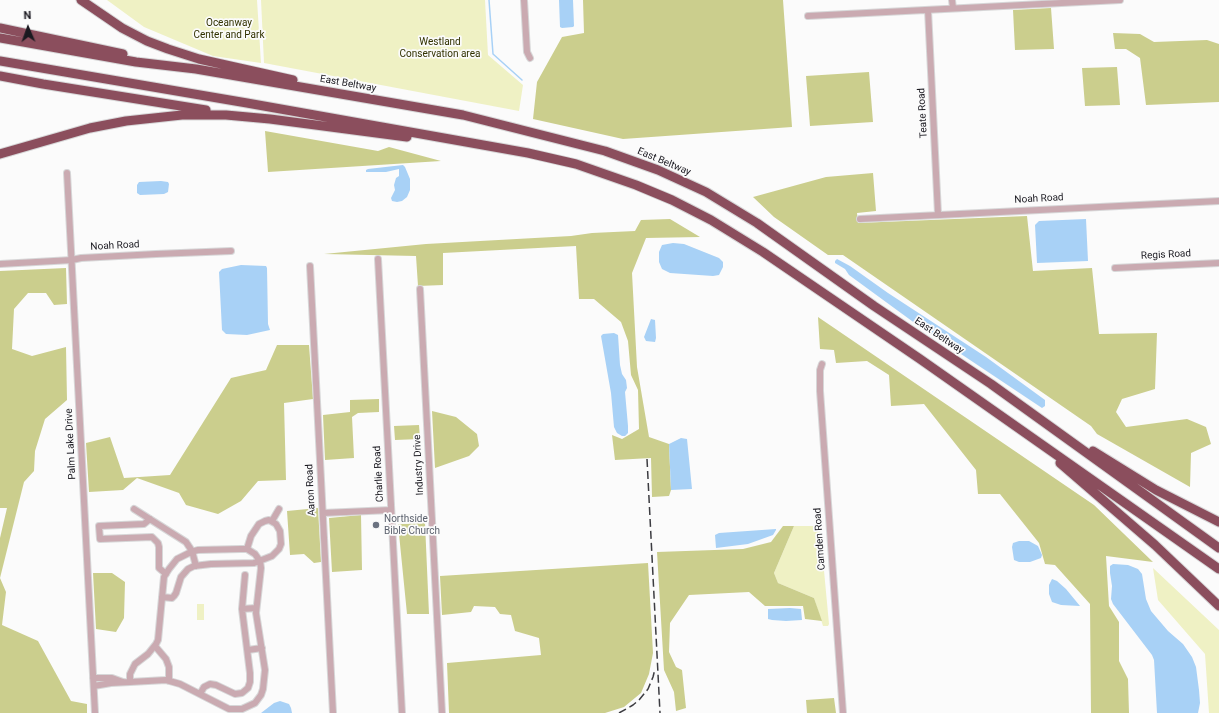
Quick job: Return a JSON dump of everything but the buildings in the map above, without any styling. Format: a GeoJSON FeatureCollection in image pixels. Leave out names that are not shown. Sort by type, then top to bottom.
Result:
{"type":"FeatureCollection","features":[{"type":"Feature","properties":{"kind":"highway"},"geometry":{"type":"LineString","coordinates":[[81,0],[122,28],[147,41],[184,55],[285,78],[463,115]]}},
{"type":"Feature","properties":{"kind":"highway"},"geometry":{"type":"LineString","coordinates":[[0,28],[196,69]]}},
{"type":"Feature","properties":{"kind":"highway","name":"East Beltway"},"geometry":{"type":"LineString","coordinates":[[0,38],[136,62],[196,69],[463,115],[605,151],[658,170],[706,192],[757,223],[874,306],[990,384],[1219,548]]}},
{"type":"Feature","properties":{"kind":"highway"},"geometry":{"type":"LineString","coordinates":[[0,61],[154,86],[548,157],[602,172],[672,200],[711,220],[763,252],[1019,428],[1219,569]]}},
{"type":"Feature","properties":{"kind":"highway"},"geometry":{"type":"LineString","coordinates":[[0,76],[161,104],[433,140],[486,145]]}},
{"type":"Feature","properties":{"kind":"highway"},"geometry":{"type":"LineString","coordinates":[[0,155],[90,128],[133,120],[199,114],[270,119]]}},
{"type":"Feature","properties":{"kind":"highway"},"geometry":{"type":"LineString","coordinates":[[990,384],[1156,490],[1219,522]]}},
{"type":"Feature","properties":{"kind":"highway"},"geometry":{"type":"LineString","coordinates":[[1019,428],[1155,544],[1219,606]]}},
{"type":"Feature","properties":{"kind":"street"},"geometry":{"type":"LineString","coordinates":[[524,0],[527,52],[530,58]]}},
{"type":"Feature","properties":{"kind":"street"},"geometry":{"type":"LineString","coordinates":[[952,0],[953,8]]}},
{"type":"Feature","properties":{"kind":"street"},"geometry":{"type":"LineString","coordinates":[[808,16],[1120,0]]}},
{"type":"Feature","properties":{"kind":"street","name":"Teate Road"},"geometry":{"type":"LineString","coordinates":[[928,10],[938,214]]}},
{"type":"Feature","properties":{"kind":"street","name":"Palm Lake Drive"},"geometry":{"type":"LineString","coordinates":[[67,174],[95,713]]}},
{"type":"Feature","properties":{"kind":"street","name":"Noah Road"},"geometry":{"type":"LineString","coordinates":[[860,218],[1219,201]]}},
{"type":"Feature","properties":{"kind":"street","name":"Noah Road"},"geometry":{"type":"LineString","coordinates":[[0,264],[72,260],[81,258],[231,251]]}},
{"type":"Feature","properties":{"kind":"street","name":"Charlie Road"},"geometry":{"type":"LineString","coordinates":[[378,258],[402,713]]}},
{"type":"Feature","properties":{"kind":"street","name":"Regis Road"},"geometry":{"type":"LineString","coordinates":[[1115,268],[1219,262]]}},
{"type":"Feature","properties":{"kind":"street","name":"Aaron Road"},"geometry":{"type":"LineString","coordinates":[[310,266],[333,713]]}},
{"type":"Feature","properties":{"kind":"street","name":"Industry Drive"},"geometry":{"type":"LineString","coordinates":[[420,289],[442,713]]}},
{"type":"Feature","properties":{"kind":"street","name":"Camden Road"},"geometry":{"type":"LineString","coordinates":[[822,364],[820,370],[820,391],[843,713]]}},
{"type":"Feature","properties":{"kind":"street"},"geometry":{"type":"LineString","coordinates":[[272,521],[279,508]]}},
{"type":"Feature","properties":{"kind":"street"},"geometry":{"type":"LineString","coordinates":[[134,509],[186,542],[192,551],[196,566]]}},
{"type":"Feature","properties":{"kind":"street"},"geometry":{"type":"LineString","coordinates":[[323,513],[391,510]]}},
{"type":"Feature","properties":{"kind":"street"},"geometry":{"type":"LineString","coordinates":[[150,519],[144,524],[99,526],[100,539],[152,537],[158,543],[159,547],[159,568],[166,574]]}},
{"type":"Feature","properties":{"kind":"street"},"geometry":{"type":"LineString","coordinates":[[162,598],[172,598],[174,596],[181,577],[188,569],[196,566],[254,563],[272,556],[279,549],[281,544],[280,531],[276,524],[272,521],[265,520],[259,524],[251,536],[247,549]]}},
{"type":"Feature","properties":{"kind":"street"},"geometry":{"type":"LineString","coordinates":[[93,678],[112,678],[127,682],[170,681],[180,684],[233,709],[242,709],[255,703],[261,695],[265,670],[256,608],[260,561],[255,554],[247,549],[192,551],[177,559],[166,574],[158,640],[155,646],[135,664],[127,682],[116,686],[94,686]]}},
{"type":"Feature","properties":{"kind":"street"},"geometry":{"type":"LineString","coordinates":[[200,694],[204,687],[210,684],[216,685],[235,694],[242,693],[245,691],[250,682],[248,650],[242,609],[245,575]]}},
{"type":"Feature","properties":{"kind":"street"},"geometry":{"type":"LineString","coordinates":[[242,609],[256,608]]}},
{"type":"Feature","properties":{"kind":"street"},"geometry":{"type":"LineString","coordinates":[[155,646],[162,653],[168,663],[170,681]]}},
{"type":"Feature","properties":{"kind":"street"},"geometry":{"type":"LineString","coordinates":[[248,650],[262,648]]}},
{"type":"Feature","properties":{"kind":"green space","name":"Oceanway Center and Park"},"geometry":{"type":"Polygon","coordinates":[[[107,0],[257,0],[261,63],[213,56],[144,27],[107,0]]]}},
{"type":"Feature","properties":{"kind":"green space","name":"Westland Conservation area"},"geometry":{"type":"Polygon","coordinates":[[[261,0],[485,0],[488,55],[523,85],[519,111],[264,63],[261,0]]]}},
{"type":"Feature","properties":{"kind":"green space"},"geometry":{"type":"Polygon","coordinates":[[[583,0],[783,0],[792,127],[623,139],[533,119],[537,82],[562,37],[584,33],[583,0]]]}},
{"type":"Feature","properties":{"kind":"green space"},"geometry":{"type":"Polygon","coordinates":[[[1051,8],[1054,49],[1015,50],[1013,10],[1051,8]]]}},
{"type":"Feature","properties":{"kind":"green space"},"geometry":{"type":"Polygon","coordinates":[[[1113,33],[1140,34],[1154,42],[1207,40],[1219,44],[1219,102],[1146,105],[1140,58],[1126,49],[1115,49],[1113,33]]]}},
{"type":"Feature","properties":{"kind":"green space"},"geometry":{"type":"Polygon","coordinates":[[[1117,67],[1120,105],[1085,106],[1082,68],[1117,67]]]}},
{"type":"Feature","properties":{"kind":"green space"},"geometry":{"type":"Polygon","coordinates":[[[869,72],[873,122],[810,126],[806,76],[869,72]]]}},
{"type":"Feature","properties":{"kind":"green space"},"geometry":{"type":"Polygon","coordinates":[[[265,131],[378,151],[389,147],[441,161],[268,172],[265,131]]]}},
{"type":"Feature","properties":{"kind":"green space"},"geometry":{"type":"Polygon","coordinates":[[[873,173],[876,211],[857,213],[858,223],[1027,216],[1033,271],[1092,268],[1099,334],[1157,333],[1155,389],[1122,399],[1116,412],[1126,427],[1187,419],[1206,427],[1211,444],[1191,453],[1190,487],[1097,434],[1091,426],[843,255],[828,255],[774,217],[753,197],[826,177],[873,173]]]}},
{"type":"Feature","properties":{"kind":"green space"},"geometry":{"type":"Polygon","coordinates":[[[670,219],[700,237],[646,238],[632,273],[637,367],[649,437],[669,444],[671,490],[669,496],[652,497],[651,458],[615,460],[612,435],[622,439],[639,429],[638,390],[631,375],[628,341],[621,322],[594,299],[579,299],[576,246],[443,253],[443,285],[418,286],[416,256],[324,254],[426,244],[635,231],[641,220],[670,219]]]}},
{"type":"Feature","properties":{"kind":"green space"},"geometry":{"type":"Polygon","coordinates":[[[66,268],[67,304],[54,305],[46,293],[28,293],[14,309],[12,349],[32,356],[66,347],[67,400],[45,419],[35,451],[34,471],[24,482],[0,578],[0,538],[7,508],[0,508],[0,271],[66,268]]]}},
{"type":"Feature","properties":{"kind":"green space"},"geometry":{"type":"Polygon","coordinates":[[[818,317],[1094,505],[1153,562],[1106,556],[1109,606],[1119,622],[1119,661],[1128,679],[1129,713],[1091,713],[1090,604],[1055,565],[1045,564],[1039,543],[1000,494],[978,494],[976,470],[924,404],[891,406],[889,375],[867,361],[836,363],[834,350],[820,349],[818,317]]]}},
{"type":"Feature","properties":{"kind":"green space"},"geometry":{"type":"Polygon","coordinates":[[[277,345],[309,345],[313,399],[284,403],[286,480],[258,481],[241,501],[218,514],[186,505],[179,493],[137,478],[123,490],[89,492],[86,443],[110,437],[124,478],[170,475],[231,378],[266,370],[277,345]]]}},
{"type":"Feature","properties":{"kind":"green space"},"geometry":{"type":"Polygon","coordinates":[[[379,399],[379,412],[358,413],[352,417],[354,458],[325,460],[323,415],[350,412],[350,400],[379,399]]]}},
{"type":"Feature","properties":{"kind":"green space"},"geometry":{"type":"Polygon","coordinates":[[[432,411],[456,417],[477,434],[479,446],[469,456],[435,468],[432,411]]]}},
{"type":"Feature","properties":{"kind":"green space"},"geometry":{"type":"Polygon","coordinates":[[[419,425],[420,439],[395,440],[394,426],[419,425]]]}},
{"type":"Feature","properties":{"kind":"green space"},"geometry":{"type":"Polygon","coordinates":[[[318,508],[321,562],[314,563],[304,554],[290,555],[287,511],[318,508]]]}},
{"type":"Feature","properties":{"kind":"green space"},"geometry":{"type":"Polygon","coordinates":[[[361,515],[362,570],[332,572],[329,518],[361,515]]]}},
{"type":"Feature","properties":{"kind":"green space"},"geometry":{"type":"Polygon","coordinates":[[[425,523],[429,614],[407,614],[398,524],[425,523]]]}},
{"type":"Feature","properties":{"kind":"green space"},"geometry":{"type":"Polygon","coordinates":[[[783,526],[794,526],[774,573],[778,583],[814,598],[822,621],[805,619],[803,606],[765,606],[749,592],[689,595],[670,623],[669,652],[676,667],[682,670],[686,708],[676,711],[674,692],[664,670],[657,552],[743,549],[771,542],[783,526]]]}},
{"type":"Feature","properties":{"kind":"green space"},"geometry":{"type":"Polygon","coordinates":[[[794,526],[816,526],[820,528],[828,626],[823,626],[814,598],[778,583],[774,573],[794,526]]]}},
{"type":"Feature","properties":{"kind":"green space"},"geometry":{"type":"Polygon","coordinates":[[[648,563],[653,653],[649,674],[641,693],[624,707],[605,713],[449,713],[447,663],[541,655],[539,638],[515,631],[511,615],[500,614],[495,607],[474,606],[471,612],[442,615],[440,576],[648,563]]]}},
{"type":"Feature","properties":{"kind":"green space"},"geometry":{"type":"Polygon","coordinates":[[[1153,568],[1219,630],[1219,713],[1209,713],[1205,654],[1158,600],[1153,568]]]}},
{"type":"Feature","properties":{"kind":"green space"},"geometry":{"type":"Polygon","coordinates":[[[93,573],[112,573],[125,582],[124,618],[116,632],[96,629],[93,573]]]}},
{"type":"Feature","properties":{"kind":"green space"},"geometry":{"type":"Polygon","coordinates":[[[0,578],[6,592],[2,625],[38,641],[71,701],[87,704],[87,713],[0,713],[0,578]]]}},
{"type":"Feature","properties":{"kind":"green space"},"geometry":{"type":"Polygon","coordinates":[[[197,604],[204,604],[204,620],[197,620],[197,604]]]}},
{"type":"Feature","properties":{"kind":"green space"},"geometry":{"type":"Polygon","coordinates":[[[834,698],[836,713],[807,713],[806,700],[834,698]]]}},
{"type":"Feature","properties":{"kind":"water"},"geometry":{"type":"Polygon","coordinates":[[[559,0],[573,0],[573,27],[560,27],[559,0]]]}},
{"type":"Feature","properties":{"kind":"water"},"geometry":{"type":"Polygon","coordinates":[[[403,165],[410,179],[410,190],[407,197],[402,201],[397,202],[392,201],[391,198],[395,190],[394,185],[396,178],[399,176],[399,169],[386,172],[366,172],[368,169],[403,165]]]}},
{"type":"Feature","properties":{"kind":"water"},"geometry":{"type":"Polygon","coordinates":[[[139,182],[168,182],[168,192],[164,194],[140,195],[137,193],[137,185],[139,182]]]}},
{"type":"Feature","properties":{"kind":"water"},"geometry":{"type":"Polygon","coordinates":[[[1086,219],[1088,261],[1037,263],[1035,225],[1039,221],[1086,219]]]}},
{"type":"Feature","properties":{"kind":"water"},"geometry":{"type":"Polygon","coordinates":[[[673,243],[684,244],[719,258],[723,262],[723,267],[719,275],[713,276],[670,273],[662,269],[659,262],[659,252],[662,245],[673,243]]]}},
{"type":"Feature","properties":{"kind":"water"},"geometry":{"type":"Polygon","coordinates":[[[837,259],[850,266],[888,293],[986,357],[1045,400],[1045,406],[1042,408],[916,324],[849,275],[845,269],[835,263],[837,259]]]}},
{"type":"Feature","properties":{"kind":"water"},"geometry":{"type":"Polygon","coordinates":[[[241,265],[266,266],[267,268],[268,324],[270,330],[247,335],[226,334],[222,330],[219,272],[222,269],[241,265]]]}},
{"type":"Feature","properties":{"kind":"water"},"geometry":{"type":"Polygon","coordinates":[[[651,319],[655,320],[655,342],[646,341],[644,337],[651,319]]]}},
{"type":"Feature","properties":{"kind":"water"},"geometry":{"type":"Polygon","coordinates":[[[614,333],[618,335],[620,365],[622,374],[626,380],[627,388],[625,392],[628,433],[625,436],[617,433],[614,427],[611,393],[601,336],[603,334],[614,333]]]}},
{"type":"Feature","properties":{"kind":"water"},"geometry":{"type":"Polygon","coordinates":[[[681,438],[687,439],[692,489],[671,490],[669,444],[681,438]]]}},
{"type":"Feature","properties":{"kind":"water"},"geometry":{"type":"Polygon","coordinates":[[[776,529],[773,535],[748,544],[716,548],[715,535],[719,533],[776,529]]]}},
{"type":"Feature","properties":{"kind":"water"},"geometry":{"type":"Polygon","coordinates":[[[1019,541],[1029,541],[1038,546],[1042,555],[1041,558],[1030,562],[1019,562],[1014,560],[1012,547],[1013,543],[1019,541]]]}},
{"type":"Feature","properties":{"kind":"water"},"geometry":{"type":"Polygon","coordinates":[[[1113,564],[1128,565],[1138,569],[1142,574],[1146,599],[1151,611],[1168,631],[1183,644],[1192,657],[1196,667],[1199,690],[1200,703],[1198,713],[1157,713],[1154,660],[1152,655],[1113,604],[1111,599],[1112,586],[1110,566],[1113,564]]]}},
{"type":"Feature","properties":{"kind":"water"},"geometry":{"type":"Polygon","coordinates":[[[1052,579],[1057,581],[1066,589],[1080,606],[1061,605],[1052,602],[1049,594],[1049,585],[1052,579]]]}},
{"type":"Feature","properties":{"kind":"water"},"geometry":{"type":"Polygon","coordinates":[[[768,609],[801,609],[802,620],[786,621],[768,619],[768,609]]]}},
{"type":"Feature","properties":{"kind":"water"},"geometry":{"type":"Polygon","coordinates":[[[280,701],[289,704],[292,713],[261,713],[274,703],[280,701]]]}},
{"type":"Feature","properties":{"kind":"waterway"},"geometry":{"type":"LineString","coordinates":[[489,0],[493,54],[522,80]]}},
{"type":"Feature","properties":{"kind":"railway"},"geometry":{"type":"LineString","coordinates":[[647,459],[660,713]]}},
{"type":"Feature","properties":{"kind":"railway"},"geometry":{"type":"LineString","coordinates":[[619,713],[639,700],[648,689],[655,669]]}},
{"type":"Feature","properties":{"kind":"place","name":"Northside Bible Church"},"geometry":{"type":"Point","coordinates":[376,525]}}]}
